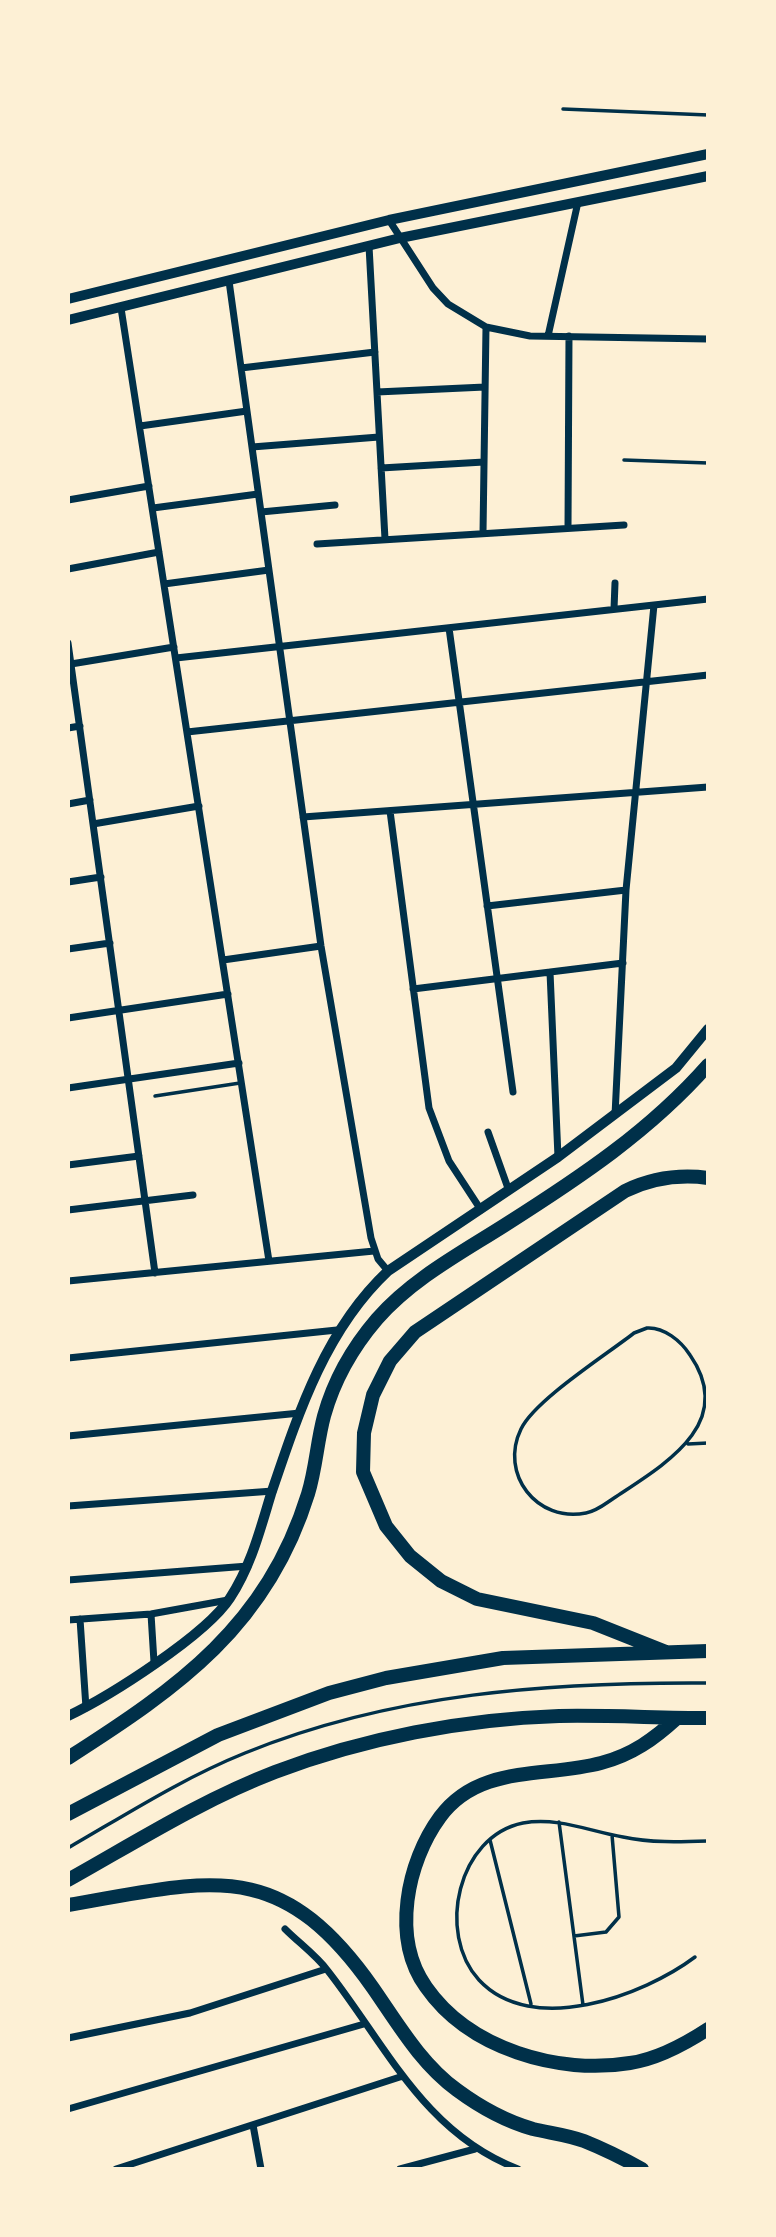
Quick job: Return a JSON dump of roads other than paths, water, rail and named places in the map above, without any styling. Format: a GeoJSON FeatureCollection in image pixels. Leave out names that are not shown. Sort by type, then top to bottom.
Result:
{"type":"FeatureCollection","features":[{"type":"Feature","properties":{"kind":"highway"},"geometry":{"type":"LineString","coordinates":[[68,1758],[158,1699],[192,1672],[215,1650],[256,1600],[298,1522],[315,1469],[324,1415],[334,1389],[353,1352],[378,1318],[419,1281],[621,1148],[657,1118],[708,1065]]}},
{"type":"Feature","properties":{"kind":"highway"},"geometry":{"type":"LineString","coordinates":[[666,1652],[593,1623],[477,1599],[424,1569],[397,1541],[376,1508],[363,1472],[363,1433],[381,1378],[415,1332],[625,1191],[657,1179],[691,1176],[708,1178]]}},
{"type":"Feature","properties":{"kind":"highway"},"geometry":{"type":"LineString","coordinates":[[68,1814],[218,1735],[329,1693],[386,1678],[503,1658],[708,1651]]}},
{"type":"Feature","properties":{"kind":"highway"},"geometry":{"type":"LineString","coordinates":[[68,1880],[208,1802],[274,1772],[343,1749],[414,1733],[558,1716],[708,1718]]}},
{"type":"Feature","properties":{"kind":"highway"},"geometry":{"type":"LineString","coordinates":[[677,1718],[656,1738],[620,1757],[578,1767],[496,1777],[460,1796],[441,1816],[421,1849],[410,1885],[407,1921],[413,1955],[425,1987],[477,2032],[518,2053],[563,2064],[622,2064],[656,2056],[708,2029]]}},
{"type":"Feature","properties":{"kind":"highway"},"geometry":{"type":"LineString","coordinates":[[68,1905],[211,1884],[248,1889],[285,1902],[303,1912],[335,1938],[419,2054],[455,2089],[510,2121],[582,2141],[642,2169]]}},
{"type":"Feature","properties":{"kind":"street"},"geometry":{"type":"LineString","coordinates":[[68,299],[389,220],[708,154]]}},
{"type":"Feature","properties":{"kind":"street"},"geometry":{"type":"LineString","coordinates":[[68,320],[400,238],[708,176]]}},
{"type":"Feature","properties":{"kind":"street"},"geometry":{"type":"LineString","coordinates":[[548,336],[579,202]]}},
{"type":"Feature","properties":{"kind":"street"},"geometry":{"type":"LineString","coordinates":[[389,220],[433,288],[448,304],[486,327],[507,334],[708,339]]}},
{"type":"Feature","properties":{"kind":"street"},"geometry":{"type":"LineString","coordinates":[[369,246],[385,540]]}},
{"type":"Feature","properties":{"kind":"street"},"geometry":{"type":"LineString","coordinates":[[229,281],[321,946],[374,1251],[388,1271]]}},
{"type":"Feature","properties":{"kind":"street"},"geometry":{"type":"LineString","coordinates":[[121,308],[269,1261]]}},
{"type":"Feature","properties":{"kind":"street"},"geometry":{"type":"LineString","coordinates":[[483,533],[486,327]]}},
{"type":"Feature","properties":{"kind":"street"},"geometry":{"type":"LineString","coordinates":[[568,528],[569,336]]}},
{"type":"Feature","properties":{"kind":"street"},"geometry":{"type":"LineString","coordinates":[[241,369],[374,352]]}},
{"type":"Feature","properties":{"kind":"street"},"geometry":{"type":"LineString","coordinates":[[377,393],[485,387]]}},
{"type":"Feature","properties":{"kind":"street"},"geometry":{"type":"LineString","coordinates":[[140,426],[247,411]]}},
{"type":"Feature","properties":{"kind":"street"},"geometry":{"type":"LineString","coordinates":[[252,447],[379,437]]}},
{"type":"Feature","properties":{"kind":"street"},"geometry":{"type":"LineString","coordinates":[[381,468],[484,462]]}},
{"type":"Feature","properties":{"kind":"street"},"geometry":{"type":"LineString","coordinates":[[68,500],[149,486]]}},
{"type":"Feature","properties":{"kind":"street"},"geometry":{"type":"LineString","coordinates":[[153,508],[258,494]]}},
{"type":"Feature","properties":{"kind":"street"},"geometry":{"type":"LineString","coordinates":[[261,512],[335,505]]}},
{"type":"Feature","properties":{"kind":"street"},"geometry":{"type":"LineString","coordinates":[[317,544],[624,525]]}},
{"type":"Feature","properties":{"kind":"street"},"geometry":{"type":"LineString","coordinates":[[68,569],[159,552]]}},
{"type":"Feature","properties":{"kind":"street"},"geometry":{"type":"LineString","coordinates":[[164,584],[269,570]]}},
{"type":"Feature","properties":{"kind":"street"},"geometry":{"type":"LineString","coordinates":[[614,610],[615,583]]}},
{"type":"Feature","properties":{"kind":"street"},"geometry":{"type":"LineString","coordinates":[[176,658],[708,599]]}},
{"type":"Feature","properties":{"kind":"street"},"geometry":{"type":"LineString","coordinates":[[615,1115],[626,890],[654,605]]}},
{"type":"Feature","properties":{"kind":"street"},"geometry":{"type":"LineString","coordinates":[[449,628],[513,1092]]}},
{"type":"Feature","properties":{"kind":"street"},"geometry":{"type":"LineString","coordinates":[[71,664],[174,647]]}},
{"type":"Feature","properties":{"kind":"street"},"geometry":{"type":"LineString","coordinates":[[69,648],[155,1273]]}},
{"type":"Feature","properties":{"kind":"street"},"geometry":{"type":"LineString","coordinates":[[187,732],[708,675]]}},
{"type":"Feature","properties":{"kind":"street"},"geometry":{"type":"LineString","coordinates":[[68,728],[80,726]]}},
{"type":"Feature","properties":{"kind":"street"},"geometry":{"type":"LineString","coordinates":[[303,817],[708,787]]}},
{"type":"Feature","properties":{"kind":"street"},"geometry":{"type":"LineString","coordinates":[[68,804],[90,800]]}},
{"type":"Feature","properties":{"kind":"street"},"geometry":{"type":"LineString","coordinates":[[93,824],[199,806]]}},
{"type":"Feature","properties":{"kind":"street"},"geometry":{"type":"LineString","coordinates":[[390,811],[434,1126],[449,1161],[481,1210]]}},
{"type":"Feature","properties":{"kind":"street"},"geometry":{"type":"LineString","coordinates":[[68,882],[101,877]]}},
{"type":"Feature","properties":{"kind":"street"},"geometry":{"type":"LineString","coordinates":[[487,906],[626,890]]}},
{"type":"Feature","properties":{"kind":"street"},"geometry":{"type":"LineString","coordinates":[[68,949],[110,943]]}},
{"type":"Feature","properties":{"kind":"street"},"geometry":{"type":"LineString","coordinates":[[223,960],[321,946]]}},
{"type":"Feature","properties":{"kind":"street"},"geometry":{"type":"LineString","coordinates":[[413,989],[623,963]]}},
{"type":"Feature","properties":{"kind":"street"},"geometry":{"type":"LineString","coordinates":[[550,972],[558,1157]]}},
{"type":"Feature","properties":{"kind":"street"},"geometry":{"type":"LineString","coordinates":[[68,1018],[228,995]]}},
{"type":"Feature","properties":{"kind":"street"},"geometry":{"type":"LineString","coordinates":[[68,1716],[86,1708],[190,1639],[229,1600],[248,1566],[300,1413],[337,1330],[368,1290],[388,1271],[509,1191],[615,1115],[676,1068],[708,1029]]}},
{"type":"Feature","properties":{"kind":"street"},"geometry":{"type":"LineString","coordinates":[[68,1088],[239,1063]]}},
{"type":"Feature","properties":{"kind":"street"},"geometry":{"type":"LineString","coordinates":[[488,1132],[509,1191]]}},
{"type":"Feature","properties":{"kind":"street"},"geometry":{"type":"LineString","coordinates":[[68,1165],[139,1156]]}},
{"type":"Feature","properties":{"kind":"street"},"geometry":{"type":"LineString","coordinates":[[68,1210],[192,1195]]}},
{"type":"Feature","properties":{"kind":"street"},"geometry":{"type":"LineString","coordinates":[[68,1281],[374,1251]]}},
{"type":"Feature","properties":{"kind":"street"},"geometry":{"type":"LineString","coordinates":[[68,1358],[337,1330]]}},
{"type":"Feature","properties":{"kind":"street"},"geometry":{"type":"LineString","coordinates":[[68,1436],[300,1413]]}},
{"type":"Feature","properties":{"kind":"street"},"geometry":{"type":"LineString","coordinates":[[68,1506],[272,1490]]}},
{"type":"Feature","properties":{"kind":"street"},"geometry":{"type":"LineString","coordinates":[[68,1580],[248,1566]]}},
{"type":"Feature","properties":{"kind":"street"},"geometry":{"type":"LineString","coordinates":[[68,1620],[150,1614],[229,1600]]}},
{"type":"Feature","properties":{"kind":"street"},"geometry":{"type":"LineString","coordinates":[[150,1614],[154,1662]]}},
{"type":"Feature","properties":{"kind":"street"},"geometry":{"type":"LineString","coordinates":[[80,1619],[86,1708]]}},
{"type":"Feature","properties":{"kind":"street"},"geometry":{"type":"LineString","coordinates":[[285,1929],[326,1969],[403,2076],[442,2123],[475,2149],[518,2169]]}},
{"type":"Feature","properties":{"kind":"street"},"geometry":{"type":"LineString","coordinates":[[68,2038],[190,2013],[326,1969]]}},
{"type":"Feature","properties":{"kind":"street"},"geometry":{"type":"LineString","coordinates":[[68,2109],[364,2024]]}},
{"type":"Feature","properties":{"kind":"street"},"geometry":{"type":"LineString","coordinates":[[116,2169],[403,2076]]}},
{"type":"Feature","properties":{"kind":"street"},"geometry":{"type":"LineString","coordinates":[[253,2125],[261,2169]]}},
{"type":"Feature","properties":{"kind":"street"},"geometry":{"type":"LineString","coordinates":[[400,2169],[475,2149]]}},
{"type":"Feature","properties":{"kind":"lane"},"geometry":{"type":"LineString","coordinates":[[563,110],[708,115]]}},
{"type":"Feature","properties":{"kind":"lane"},"geometry":{"type":"LineString","coordinates":[[624,460],[708,463]]}},
{"type":"Feature","properties":{"kind":"lane"},"geometry":{"type":"LineString","coordinates":[[155,1096],[242,1082]]}},
{"type":"Feature","properties":{"kind":"lane"},"geometry":{"type":"LineString","coordinates":[[688,1444],[702,1411],[701,1376],[678,1341],[661,1330],[647,1328],[634,1334],[528,1417],[517,1437],[515,1471],[525,1491],[543,1505],[572,1514],[588,1513],[673,1460],[688,1444],[708,1443]]}},
{"type":"Feature","properties":{"kind":"lane"},"geometry":{"type":"LineString","coordinates":[[68,1848],[207,1769],[247,1752],[351,1717],[499,1689],[708,1683]]}},
{"type":"Feature","properties":{"kind":"lane"},"geometry":{"type":"LineString","coordinates":[[559,1822],[583,2005]]}},
{"type":"Feature","properties":{"kind":"lane"},"geometry":{"type":"LineString","coordinates":[[695,1956],[645,1987],[583,2005],[531,2005],[515,2002],[490,1990],[473,1972],[463,1952],[459,1916],[464,1877],[471,1858],[490,1840],[522,1823],[559,1822],[649,1841],[708,1841]]}},
{"type":"Feature","properties":{"kind":"lane"},"geometry":{"type":"LineString","coordinates":[[574,1936],[606,1932],[619,1917],[612,1835]]}},
{"type":"Feature","properties":{"kind":"lane"},"geometry":{"type":"LineString","coordinates":[[490,1840],[531,2005]]}}]}
